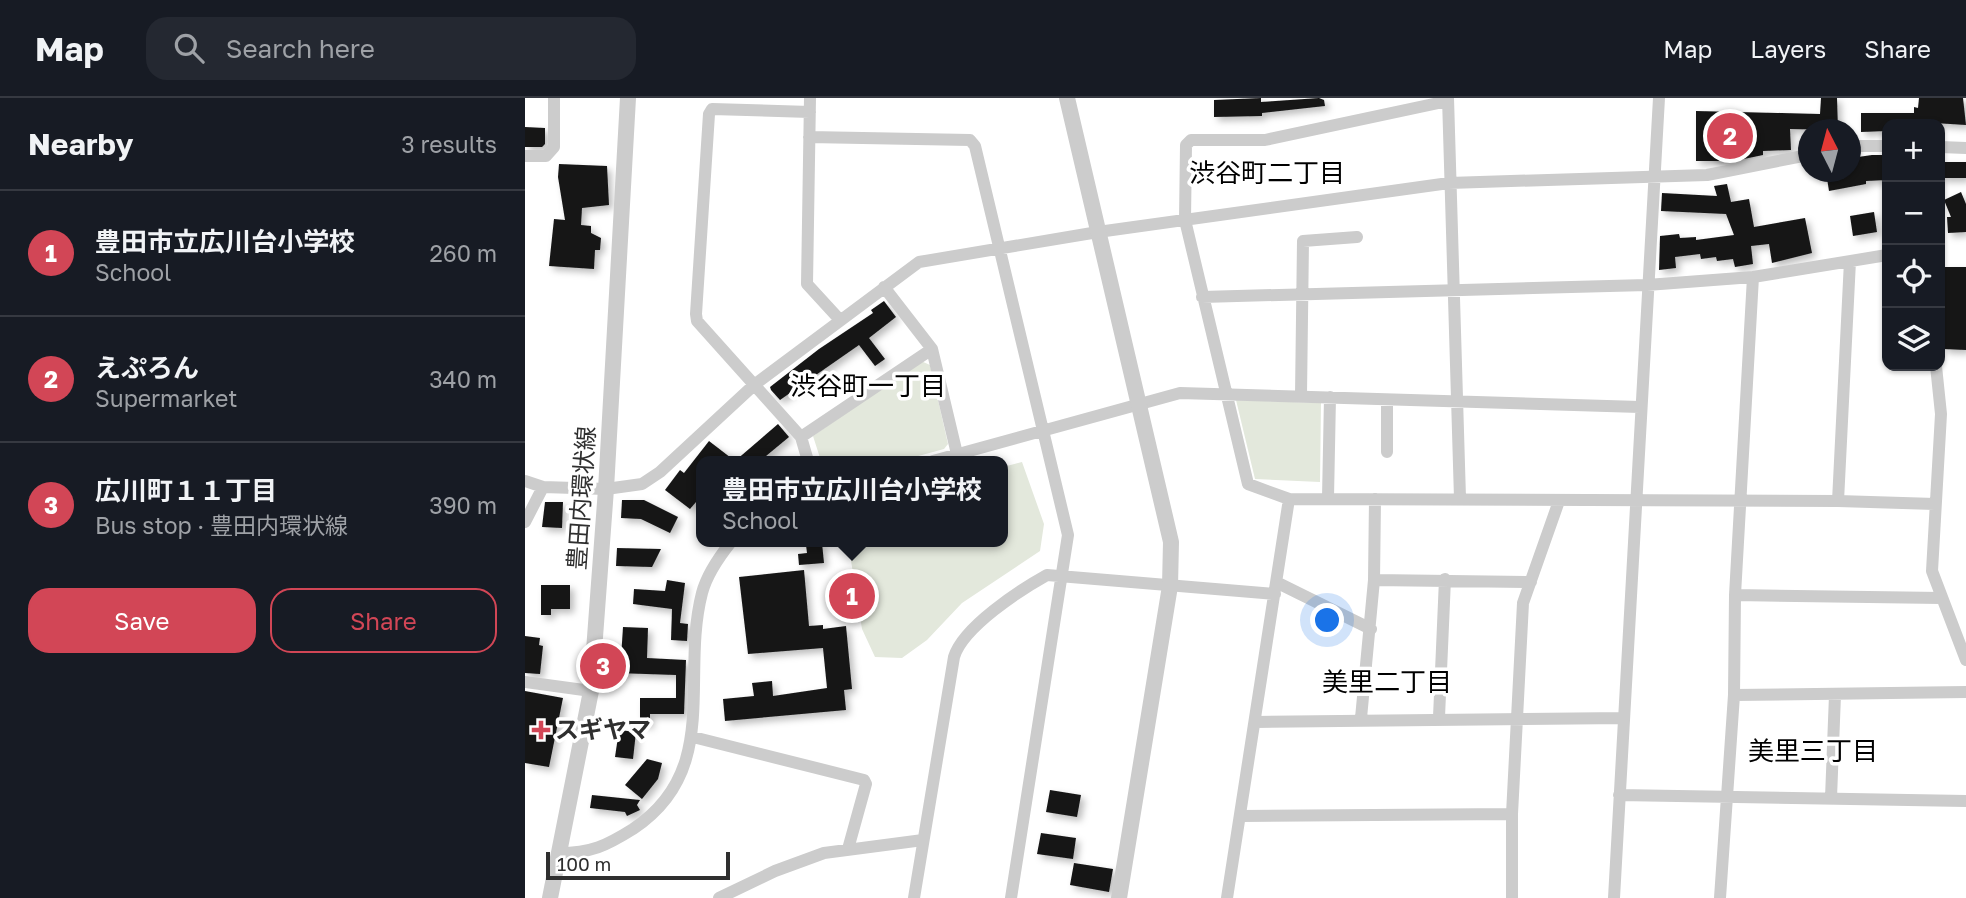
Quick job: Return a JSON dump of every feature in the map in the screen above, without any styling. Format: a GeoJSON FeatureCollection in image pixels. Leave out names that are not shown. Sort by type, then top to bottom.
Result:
{"type":"FeatureCollection","features":[{"type":"Feature","properties":{"kind":"street"},"geometry":{"type":"LineString","coordinates":[[525,156],[546,156],[554,147],[554,98]]}},
{"type":"Feature","properties":{"kind":"street","name":"豊田内環状線"},"geometry":{"type":"LineString","coordinates":[[550,898],[591,691],[606,489],[628,98]]}},
{"type":"Feature","properties":{"kind":"street"},"geometry":{"type":"LineString","coordinates":[[810,98],[807,284],[840,320]]}},
{"type":"Feature","properties":{"kind":"street"},"geometry":{"type":"LineString","coordinates":[[1067,98],[1171,541],[1170,586],[1119,898]]}},
{"type":"Feature","properties":{"kind":"street"},"geometry":{"type":"LineString","coordinates":[[1614,898],[1659,98]]}},
{"type":"Feature","properties":{"kind":"street"},"geometry":{"type":"LineString","coordinates":[[1460,498],[1448,100],[1265,140],[1191,140],[1186,145],[1185,220],[1248,484],[1289,499],[1838,500],[1935,504]]}},
{"type":"Feature","properties":{"kind":"street"},"geometry":{"type":"LineString","coordinates":[[807,456],[801,437],[697,321],[696,314],[709,114],[712,109],[810,113]]}},
{"type":"Feature","properties":{"kind":"street"},"geometry":{"type":"LineString","coordinates":[[809,137],[970,140],[975,146],[1068,535],[1011,898]]}},
{"type":"Feature","properties":{"kind":"street"},"geometry":{"type":"LineString","coordinates":[[1861,146],[1882,146]]}},
{"type":"Feature","properties":{"kind":"street"},"geometry":{"type":"LineString","coordinates":[[1945,147],[1966,148]]}},
{"type":"Feature","properties":{"kind":"street"},"geometry":{"type":"LineString","coordinates":[[525,481],[543,487],[606,489],[642,484],[652,478],[754,385],[919,262],[1098,232],[1449,183],[1707,175],[1798,157]]}},
{"type":"Feature","properties":{"kind":"street"},"geometry":{"type":"LineString","coordinates":[[1301,395],[1303,241],[1357,237]]}},
{"type":"Feature","properties":{"kind":"street"},"geometry":{"type":"LineString","coordinates":[[1202,297],[1647,285],[1753,277],[1882,256]]}},
{"type":"Feature","properties":{"kind":"street"},"geometry":{"type":"LineString","coordinates":[[1838,500],[1850,261]]}},
{"type":"Feature","properties":{"kind":"street"},"geometry":{"type":"LineString","coordinates":[[1720,898],[1734,695],[1735,596],[1753,277]]}},
{"type":"Feature","properties":{"kind":"street"},"geometry":{"type":"LineString","coordinates":[[884,286],[932,349],[957,454]]}},
{"type":"Feature","properties":{"kind":"street"},"geometry":{"type":"LineString","coordinates":[[801,437],[932,349]]}},
{"type":"Feature","properties":{"kind":"street"},"geometry":{"type":"LineString","coordinates":[[1937,371],[1941,414],[1931,571],[1966,660]]}},
{"type":"Feature","properties":{"kind":"street"},"geometry":{"type":"LineString","coordinates":[[950,456],[1180,393],[1640,407]]}},
{"type":"Feature","properties":{"kind":"street"},"geometry":{"type":"LineString","coordinates":[[1328,498],[1330,397]]}},
{"type":"Feature","properties":{"kind":"street"},"geometry":{"type":"LineString","coordinates":[[1387,400],[1387,452]]}},
{"type":"Feature","properties":{"kind":"street"},"geometry":{"type":"LineString","coordinates":[[525,522],[543,487]]}},
{"type":"Feature","properties":{"kind":"street"},"geometry":{"type":"LineString","coordinates":[[1227,898],[1242,816],[1289,499]]}},
{"type":"Feature","properties":{"kind":"street"},"geometry":{"type":"LineString","coordinates":[[1361,718],[1371,629],[1375,499]]}},
{"type":"Feature","properties":{"kind":"street"},"geometry":{"type":"LineString","coordinates":[[1512,898],[1512,814],[1523,603],[1559,501]]}},
{"type":"Feature","properties":{"kind":"street"},"geometry":{"type":"LineString","coordinates":[[559,853],[586,853],[618,838],[650,816],[671,794],[684,770],[693,737],[700,603],[713,567],[727,547]]}},
{"type":"Feature","properties":{"kind":"street"},"geometry":{"type":"LineString","coordinates":[[914,898],[957,646],[982,621],[1033,583],[1047,575],[1170,586],[1276,588],[1371,629]]}},
{"type":"Feature","properties":{"kind":"street"},"geometry":{"type":"LineString","coordinates":[[1439,717],[1445,579]]}},
{"type":"Feature","properties":{"kind":"street"},"geometry":{"type":"LineString","coordinates":[[1374,580],[1531,582]]}},
{"type":"Feature","properties":{"kind":"street"},"geometry":{"type":"LineString","coordinates":[[1735,596],[1941,598]]}},
{"type":"Feature","properties":{"kind":"street"},"geometry":{"type":"LineString","coordinates":[[525,682],[591,691]]}},
{"type":"Feature","properties":{"kind":"street"},"geometry":{"type":"LineString","coordinates":[[1734,695],[1966,692]]}},
{"type":"Feature","properties":{"kind":"street"},"geometry":{"type":"LineString","coordinates":[[1831,799],[1835,695]]}},
{"type":"Feature","properties":{"kind":"street"},"geometry":{"type":"LineString","coordinates":[[1256,722],[1439,717],[1624,718]]}},
{"type":"Feature","properties":{"kind":"street"},"geometry":{"type":"LineString","coordinates":[[693,737],[864,780],[866,784],[848,849]]}},
{"type":"Feature","properties":{"kind":"street"},"geometry":{"type":"LineString","coordinates":[[1619,795],[1966,801]]}},
{"type":"Feature","properties":{"kind":"street"},"geometry":{"type":"LineString","coordinates":[[1242,816],[1512,814]]}},
{"type":"Feature","properties":{"kind":"street"},"geometry":{"type":"LineString","coordinates":[[719,898],[775,871],[824,853],[923,840]]}},
{"type":"Feature","properties":{"kind":"shaded area"},"geometry":{"type":"Polygon","coordinates":[[[921,361],[930,365],[948,444],[944,449],[918,456],[819,456],[813,436],[921,361]]]}},
{"type":"Feature","properties":{"kind":"shaded area"},"geometry":{"type":"Polygon","coordinates":[[[1236,400],[1321,403],[1320,482],[1255,479],[1236,400]]]}},
{"type":"Feature","properties":{"kind":"shaded area"},"geometry":{"type":"Polygon","coordinates":[[[1022,462],[1044,524],[1040,551],[962,603],[927,640],[902,658],[875,657],[862,629],[849,547],[1008,547],[1008,466],[1022,462]]]}},
{"type":"Feature","properties":{"kind":"building"},"geometry":{"type":"Polygon","coordinates":[[[1261,98],[1261,102],[1319,98],[1324,100],[1325,106],[1262,113],[1262,116],[1214,117],[1214,100],[1261,98]]]}},
{"type":"Feature","properties":{"kind":"building"},"geometry":{"type":"Polygon","coordinates":[[[1821,98],[1837,98],[1838,119],[1798,119],[1798,129],[1790,129],[1791,150],[1763,151],[1763,155],[1734,161],[1696,161],[1696,111],[1820,114],[1821,98]]]}},
{"type":"Feature","properties":{"kind":"building"},"geometry":{"type":"Polygon","coordinates":[[[1919,98],[1963,98],[1966,125],[1945,124],[1945,119],[1882,119],[1882,131],[1861,132],[1861,113],[1914,113],[1914,107],[1918,108],[1919,98]]]}},
{"type":"Feature","properties":{"kind":"building"},"geometry":{"type":"Polygon","coordinates":[[[525,127],[545,128],[545,144],[542,147],[525,147],[525,127]]]}},
{"type":"Feature","properties":{"kind":"building"},"geometry":{"type":"Polygon","coordinates":[[[1882,155],[1882,180],[1866,181],[1866,184],[1829,191],[1828,182],[1861,182],[1861,157],[1882,155]]]}},
{"type":"Feature","properties":{"kind":"building"},"geometry":{"type":"Polygon","coordinates":[[[1945,162],[1966,162],[1966,178],[1945,178],[1945,162]]]}},
{"type":"Feature","properties":{"kind":"building"},"geometry":{"type":"Polygon","coordinates":[[[559,164],[607,166],[609,205],[582,208],[581,225],[591,226],[591,233],[601,238],[600,250],[595,250],[594,269],[549,266],[554,219],[565,220],[558,177],[559,164]]]}},
{"type":"Feature","properties":{"kind":"building"},"geometry":{"type":"Polygon","coordinates":[[[1727,184],[1731,202],[1749,199],[1754,227],[1805,218],[1812,253],[1772,263],[1769,244],[1751,246],[1753,264],[1735,267],[1733,259],[1701,259],[1700,254],[1675,257],[1676,268],[1659,270],[1660,236],[1679,234],[1680,238],[1696,237],[1696,240],[1734,235],[1726,214],[1661,211],[1662,193],[1717,196],[1714,186],[1727,184]]]}},
{"type":"Feature","properties":{"kind":"building"},"geometry":{"type":"Polygon","coordinates":[[[1961,192],[1966,204],[1966,232],[1948,233],[1947,217],[1951,217],[1945,200],[1961,192]]]}},
{"type":"Feature","properties":{"kind":"building"},"geometry":{"type":"Polygon","coordinates":[[[1874,212],[1877,232],[1853,236],[1850,216],[1874,212]]]}},
{"type":"Feature","properties":{"kind":"building"},"geometry":{"type":"Polygon","coordinates":[[[1945,267],[1966,267],[1966,350],[1945,349],[1945,267]]]}},
{"type":"Feature","properties":{"kind":"building"},"geometry":{"type":"Polygon","coordinates":[[[884,301],[896,317],[869,338],[885,359],[875,366],[859,345],[780,400],[771,390],[770,387],[819,349],[873,313],[871,310],[884,301]]]}},
{"type":"Feature","properties":{"kind":"building"},"geometry":{"type":"Polygon","coordinates":[[[778,424],[789,437],[766,456],[741,456],[778,424]]]}},
{"type":"Feature","properties":{"kind":"building"},"geometry":{"type":"Polygon","coordinates":[[[709,441],[728,456],[697,456],[709,441]]]}},
{"type":"Feature","properties":{"kind":"building"},"geometry":{"type":"Polygon","coordinates":[[[696,458],[696,502],[690,509],[665,490],[680,470],[684,473],[696,458]]]}},
{"type":"Feature","properties":{"kind":"building"},"geometry":{"type":"Polygon","coordinates":[[[622,500],[644,500],[678,517],[670,533],[641,519],[621,518],[622,500]]]}},
{"type":"Feature","properties":{"kind":"building"},"geometry":{"type":"Polygon","coordinates":[[[545,502],[563,502],[562,528],[542,527],[545,502]]]}},
{"type":"Feature","properties":{"kind":"building"},"geometry":{"type":"Polygon","coordinates":[[[806,547],[822,547],[824,563],[799,565],[798,554],[807,553],[806,547]]]}},
{"type":"Feature","properties":{"kind":"building"},"geometry":{"type":"Polygon","coordinates":[[[617,548],[661,549],[652,567],[616,566],[617,548]]]}},
{"type":"Feature","properties":{"kind":"building"},"geometry":{"type":"Polygon","coordinates":[[[804,570],[809,626],[823,625],[823,629],[846,626],[852,689],[844,690],[846,710],[725,721],[723,699],[754,696],[752,683],[772,681],[773,696],[827,688],[823,648],[748,654],[739,577],[804,570]]]}},
{"type":"Feature","properties":{"kind":"building"},"geometry":{"type":"Polygon","coordinates":[[[667,580],[685,583],[680,623],[688,624],[687,641],[671,640],[672,609],[633,604],[634,589],[665,591],[667,580]]]}},
{"type":"Feature","properties":{"kind":"building"},"geometry":{"type":"Polygon","coordinates":[[[541,585],[570,585],[570,609],[551,609],[551,615],[541,615],[541,585]]]}},
{"type":"Feature","properties":{"kind":"building"},"geometry":{"type":"Polygon","coordinates":[[[623,627],[648,628],[647,658],[686,660],[684,714],[650,714],[650,725],[640,724],[640,698],[676,698],[676,675],[616,673],[616,658],[621,658],[623,627]]]}},
{"type":"Feature","properties":{"kind":"building"},"geometry":{"type":"Polygon","coordinates":[[[525,636],[540,638],[539,645],[543,646],[540,674],[525,673],[525,636]]]}},
{"type":"Feature","properties":{"kind":"building","name":"スギヤマ"},"geometry":{"type":"Polygon","coordinates":[[[525,691],[563,698],[549,767],[525,763],[525,691]]]}},
{"type":"Feature","properties":{"kind":"building"},"geometry":{"type":"Polygon","coordinates":[[[619,730],[636,732],[633,759],[615,757],[619,730]]]}},
{"type":"Feature","properties":{"kind":"building"},"geometry":{"type":"Polygon","coordinates":[[[647,759],[662,763],[658,779],[642,799],[625,785],[647,759]]]}},
{"type":"Feature","properties":{"kind":"building"},"geometry":{"type":"Polygon","coordinates":[[[1050,790],[1081,795],[1077,817],[1046,812],[1050,790]]]}},
{"type":"Feature","properties":{"kind":"building"},"geometry":{"type":"Polygon","coordinates":[[[592,795],[640,800],[637,805],[640,810],[627,816],[625,812],[590,808],[592,795]]]}},
{"type":"Feature","properties":{"kind":"building"},"geometry":{"type":"Polygon","coordinates":[[[1041,833],[1076,838],[1073,859],[1037,854],[1041,833]]]}},
{"type":"Feature","properties":{"kind":"building"},"geometry":{"type":"Polygon","coordinates":[[[1074,863],[1113,869],[1109,892],[1070,885],[1074,863]]]}},
{"type":"Feature","properties":{"kind":"place","name":"えぷろん"},"geometry":{"type":"Point","coordinates":[1730,136]}},
{"type":"Feature","properties":{"kind":"place","name":"豊田市立広川台小学校"},"geometry":{"type":"Point","coordinates":[852,596]}},
{"type":"Feature","properties":{"kind":"place","name":"広川町１１丁目"},"geometry":{"type":"Point","coordinates":[603,666]}},
{"type":"Feature","properties":{"kind":"place","name":"スギヤマ"},"geometry":{"type":"Point","coordinates":[541,730]}},
{"type":"Feature","properties":{"kind":"district","name":"渋谷町二丁目"},"geometry":{"type":"Point","coordinates":[1267,173]}},
{"type":"Feature","properties":{"kind":"district","name":"渋谷町一丁目"},"geometry":{"type":"Point","coordinates":[868,386]}},
{"type":"Feature","properties":{"kind":"district","name":"美里二丁目"},"geometry":{"type":"Point","coordinates":[1387,682]}},
{"type":"Feature","properties":{"kind":"district","name":"美里三丁目"},"geometry":{"type":"Point","coordinates":[1813,751]}}]}
